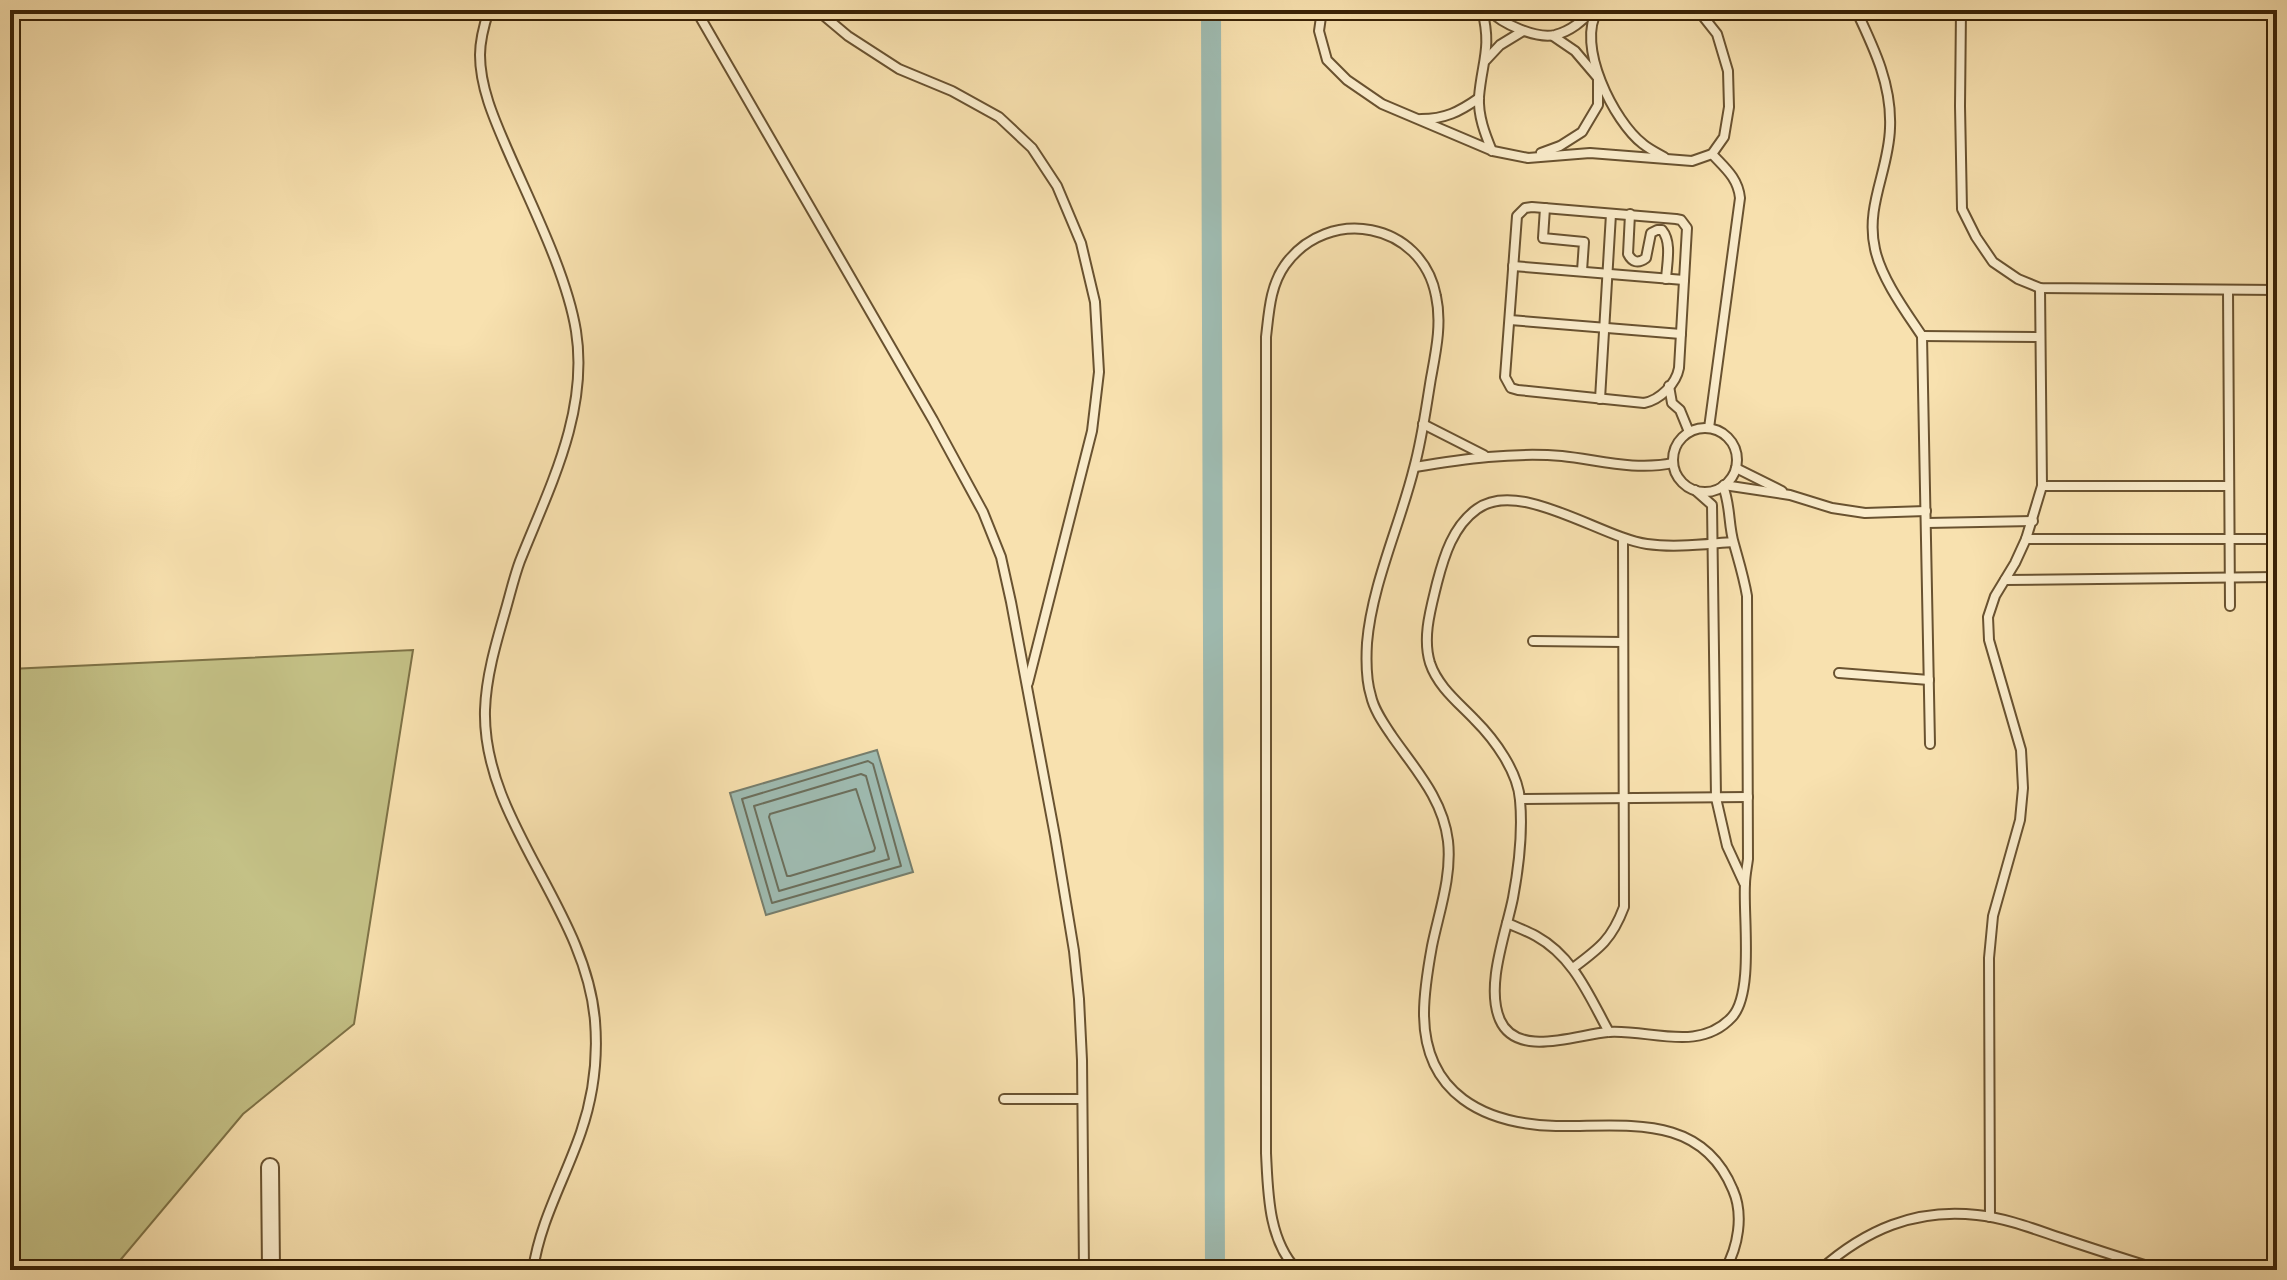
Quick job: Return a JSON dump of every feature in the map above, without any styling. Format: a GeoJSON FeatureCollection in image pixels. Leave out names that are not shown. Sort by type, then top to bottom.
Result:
{"type":"FeatureCollection","features":[{"type":"Feature","properties":{"kind":"street"},"geometry":{"type":"LineString","coordinates":[[270,1167],[271,1270]]}},
{"type":"Feature","properties":{"kind":"lane"},"geometry":{"type":"LineString","coordinates":[[489,10],[480,56],[483,83],[499,130],[565,290],[576,331],[579,367],[576,403],[568,436],[519,565],[495,650],[485,710],[489,753],[499,789],[577,947],[595,1019],[596,1057],[585,1117],[541,1233],[533,1270]]}},
{"type":"Feature","properties":{"kind":"lane"},"geometry":{"type":"LineString","coordinates":[[696,10],[917,392],[983,512],[1001,557],[1074,951],[1079,999],[1084,1270]]}},
{"type":"Feature","properties":{"kind":"lane"},"geometry":{"type":"LineString","coordinates":[[817,10],[848,36],[899,69],[952,91],[999,117],[1032,148],[1057,186],[1081,243],[1095,302],[1099,372],[1092,431],[1027,686]]}},
{"type":"Feature","properties":{"kind":"lane"},"geometry":{"type":"LineString","coordinates":[[1322,10],[1319,31],[1327,60],[1347,80],[1382,104],[1493,151],[1528,158],[1590,153],[1692,161],[1712,154],[1724,137],[1729,107],[1728,71],[1717,34],[1698,10]]}},
{"type":"Feature","properties":{"kind":"lane"},"geometry":{"type":"LineString","coordinates":[[1482,10],[1488,36],[1479,98],[1482,128],[1493,151]]}},
{"type":"Feature","properties":{"kind":"lane"},"geometry":{"type":"LineString","coordinates":[[1489,10],[1523,31],[1553,36],[1575,51],[1598,78],[1618,114],[1641,143],[1668,160]]}},
{"type":"Feature","properties":{"kind":"lane"},"geometry":{"type":"LineString","coordinates":[[1553,36],[1577,26],[1596,10]]}},
{"type":"Feature","properties":{"kind":"lane"},"geometry":{"type":"LineString","coordinates":[[1528,158],[1560,146],[1582,132],[1598,105],[1598,78],[1591,41],[1596,10]]}},
{"type":"Feature","properties":{"kind":"lane"},"geometry":{"type":"LineString","coordinates":[[1856,10],[1881,65],[1890,101],[1890,130],[1871,219],[1875,252],[1887,279],[1922,336],[1930,744]]}},
{"type":"Feature","properties":{"kind":"lane"},"geometry":{"type":"LineString","coordinates":[[1961,10],[1962,209],[1993,262],[2018,279],[2040,288],[2277,290]]}},
{"type":"Feature","properties":{"kind":"lane"},"geometry":{"type":"LineString","coordinates":[[1486,60],[1500,45],[1523,31]]}},
{"type":"Feature","properties":{"kind":"lane"},"geometry":{"type":"LineString","coordinates":[[1418,119],[1440,119],[1459,112],[1479,98]]}},
{"type":"Feature","properties":{"kind":"lane"},"geometry":{"type":"LineString","coordinates":[[1709,428],[1740,198],[1734,177],[1712,154]]}},
{"type":"Feature","properties":{"kind":"lane"},"geometry":{"type":"LineString","coordinates":[[1525,208],[1545,208],[1630,214],[1676,219],[1685,223],[1676,380],[1648,403],[1518,390],[1511,388],[1505,377],[1519,212],[1525,208]]}},
{"type":"Feature","properties":{"kind":"lane"},"geometry":{"type":"LineString","coordinates":[[1545,208],[1543,238],[1584,242],[1582,271]]}},
{"type":"Feature","properties":{"kind":"lane"},"geometry":{"type":"LineString","coordinates":[[1600,399],[1611,214]]}},
{"type":"Feature","properties":{"kind":"lane"},"geometry":{"type":"LineString","coordinates":[[1630,214],[1628,254],[1635,262],[1646,258],[1651,233],[1662,230],[1666,234],[1666,279]]}},
{"type":"Feature","properties":{"kind":"lane"},"geometry":{"type":"LineString","coordinates":[[1297,1270],[1276,1234],[1269,1199],[1266,1153],[1266,337],[1271,294],[1285,266],[1305,244],[1337,230],[1367,228],[1391,235],[1416,255],[1430,276],[1437,297],[1439,327],[1415,467],[1372,610],[1367,643],[1371,697],[1382,721],[1428,786],[1442,816],[1448,842],[1448,866],[1428,969],[1424,1016],[1428,1046],[1438,1073],[1455,1094],[1475,1108],[1514,1122],[1554,1126],[1649,1126],[1681,1135],[1706,1149],[1725,1171],[1737,1200],[1738,1228],[1734,1254],[1725,1270]]}},
{"type":"Feature","properties":{"kind":"lane"},"geometry":{"type":"LineString","coordinates":[[1513,266],[1684,280]]}},
{"type":"Feature","properties":{"kind":"lane"},"geometry":{"type":"LineString","coordinates":[[1990,1217],[1990,944],[1993,916],[2020,820],[2023,788],[2021,750],[1989,640],[1988,617],[1995,596],[2026,539],[2042,486],[2040,288]]}},
{"type":"Feature","properties":{"kind":"lane"},"geometry":{"type":"LineString","coordinates":[[2228,290],[2230,606]]}},
{"type":"Feature","properties":{"kind":"lane"},"geometry":{"type":"LineString","coordinates":[[1510,320],[1681,334]]}},
{"type":"Feature","properties":{"kind":"lane"},"geometry":{"type":"LineString","coordinates":[[1922,336],[2040,337]]}},
{"type":"Feature","properties":{"kind":"lane"},"geometry":{"type":"LineString","coordinates":[[1669,386],[1672,403],[1680,410],[1689,432]]}},
{"type":"Feature","properties":{"kind":"lane"},"geometry":{"type":"LineString","coordinates":[[1423,424],[1485,455]]}},
{"type":"Feature","properties":{"kind":"lane"},"geometry":{"type":"LineString","coordinates":[[1724,486],[1736,468],[1732,442],[1726,435],[1709,428],[1689,432],[1676,445],[1673,463],[1682,483],[1712,505],[1716,798],[1727,846],[1744,883]]}},
{"type":"Feature","properties":{"kind":"lane"},"geometry":{"type":"LineString","coordinates":[[1415,467],[1485,455],[1521,454],[1564,456],[1625,466],[1657,467],[1673,463]]}},
{"type":"Feature","properties":{"kind":"lane"},"geometry":{"type":"LineString","coordinates":[[1736,468],[1790,495],[1832,508],[1865,513],[1926,511]]}},
{"type":"Feature","properties":{"kind":"lane"},"geometry":{"type":"LineString","coordinates":[[1695,490],[1709,491],[1724,486],[1790,495]]}},
{"type":"Feature","properties":{"kind":"lane"},"geometry":{"type":"LineString","coordinates":[[1724,486],[1733,542],[1742,565],[1747,596],[1748,859],[1744,883],[1745,972],[1741,999],[1734,1016],[1705,1036],[1684,1038],[1609,1032],[1552,1042],[1527,1040],[1507,1031],[1499,1018],[1496,992],[1497,962],[1519,867],[1518,787],[1492,740],[1453,699],[1430,662],[1427,637],[1430,611],[1450,541],[1462,523],[1479,507],[1496,501],[1534,503],[1623,539],[1647,544],[1672,546],[1733,542]]}},
{"type":"Feature","properties":{"kind":"lane"},"geometry":{"type":"LineString","coordinates":[[2042,486],[2228,486]]}},
{"type":"Feature","properties":{"kind":"lane"},"geometry":{"type":"LineString","coordinates":[[1927,523],[2033,521]]}},
{"type":"Feature","properties":{"kind":"lane"},"geometry":{"type":"LineString","coordinates":[[1573,968],[1596,951],[1615,930],[1624,907],[1623,539]]}},
{"type":"Feature","properties":{"kind":"lane"},"geometry":{"type":"LineString","coordinates":[[2026,539],[2277,539]]}},
{"type":"Feature","properties":{"kind":"lane"},"geometry":{"type":"LineString","coordinates":[[2005,580],[2277,577]]}},
{"type":"Feature","properties":{"kind":"lane"},"geometry":{"type":"LineString","coordinates":[[1533,641],[1623,642]]}},
{"type":"Feature","properties":{"kind":"lane"},"geometry":{"type":"LineString","coordinates":[[1839,673],[1929,680]]}},
{"type":"Feature","properties":{"kind":"lane"},"geometry":{"type":"LineString","coordinates":[[1520,799],[1748,797]]}},
{"type":"Feature","properties":{"kind":"lane"},"geometry":{"type":"LineString","coordinates":[[1507,923],[1535,935],[1560,953],[1586,987],[1609,1032]]}},
{"type":"Feature","properties":{"kind":"lane"},"geometry":{"type":"LineString","coordinates":[[1004,1099],[1082,1099]]}},
{"type":"Feature","properties":{"kind":"lane"},"geometry":{"type":"LineString","coordinates":[[1820,1270],[1839,1253],[1873,1231],[1908,1218],[1945,1214],[1990,1217],[2014,1223],[2161,1270]]}},
{"type":"Feature","properties":{"kind":"shaded area"},"geometry":{"type":"Polygon","coordinates":[[[413,650],[354,1024],[243,1114],[112,1270],[10,1270],[10,669],[413,650]]]}},
{"type":"Feature","properties":{"kind":"water"},"geometry":{"type":"Polygon","coordinates":[[[877,750],[913,872],[766,915],[730,793],[877,750]]]}},
{"type":"Feature","properties":{"kind":"waterway"},"geometry":{"type":"LineString","coordinates":[[1211,10],[1215,1270]]}}]}
